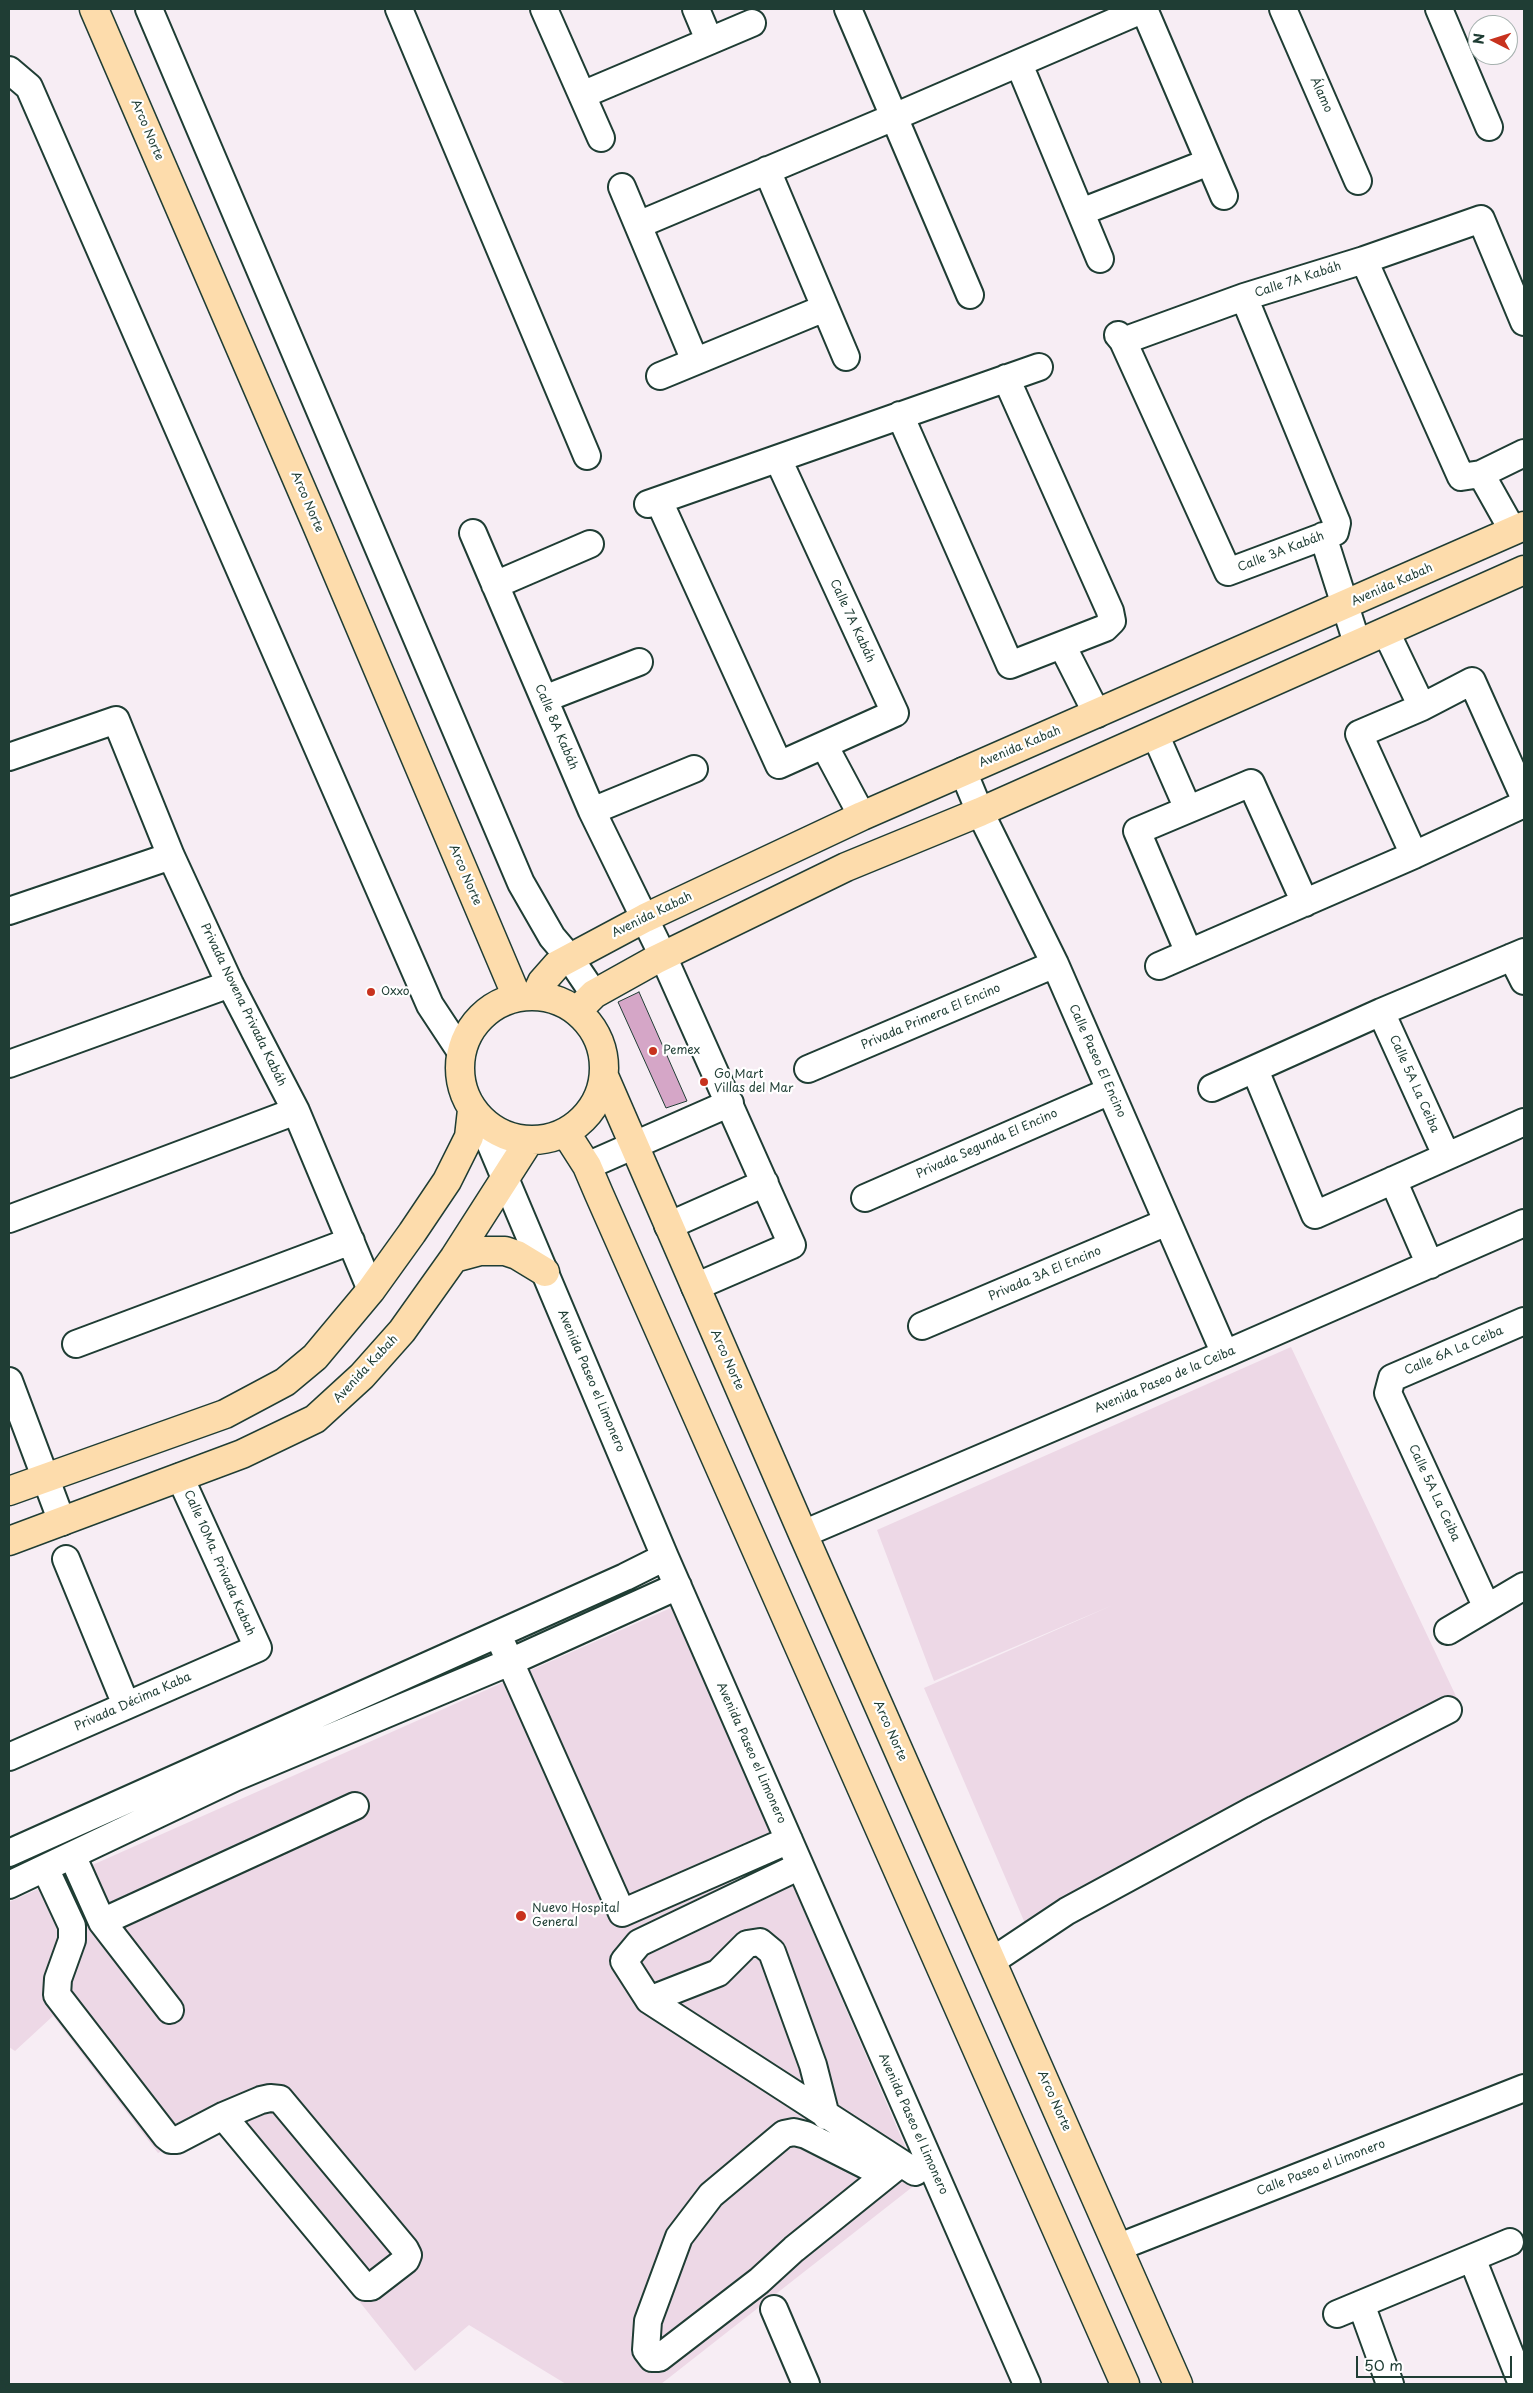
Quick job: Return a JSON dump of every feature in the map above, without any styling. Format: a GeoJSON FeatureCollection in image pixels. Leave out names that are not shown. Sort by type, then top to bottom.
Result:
{"type":"FeatureCollection","features":[{"type":"Feature","properties":{"kind":"main road","name":"Arco Norte"},"geometry":{"type":"LineString","coordinates":[[94,9],[316,523],[526,996]]}},
{"type":"Feature","properties":{"kind":"main road","name":"Avenida Kabah"},"geometry":{"type":"LineString","coordinates":[[526,996],[550,972],[569,957],[644,918],[862,816],[1519,529]]}},
{"type":"Feature","properties":{"kind":"main road"},"geometry":{"type":"LineString","coordinates":[[585,1003],[604,1061],[604,1076],[595,1104],[587,1116],[563,1134],[547,1140],[529,1141],[511,1138],[495,1131],[476,1115],[464,1092],[460,1072],[461,1052],[468,1033],[481,1016],[498,1004],[526,996],[564,1003],[585,1003],[663,956],[846,867],[980,812],[1524,570]]}},
{"type":"Feature","properties":{"kind":"main road","name":"Arco Norte"},"geometry":{"type":"LineString","coordinates":[[604,1076],[803,1534],[1178,2384]]}},
{"type":"Feature","properties":{"kind":"main road"},"geometry":{"type":"LineString","coordinates":[[9,1491],[224,1414],[285,1382],[315,1357],[370,1290],[447,1181],[469,1137],[476,1115]]}},
{"type":"Feature","properties":{"kind":"main road"},"geometry":{"type":"LineString","coordinates":[[563,1134],[571,1141],[587,1166],[1125,2384]]}},
{"type":"Feature","properties":{"kind":"main road","name":"Avenida Kabah"},"geometry":{"type":"LineString","coordinates":[[9,1541],[278,1438],[321,1414],[362,1376],[402,1331],[454,1258],[529,1141]]}},
{"type":"Feature","properties":{"kind":"main road"},"geometry":{"type":"LineString","coordinates":[[454,1258],[480,1250],[505,1252],[517,1255],[545,1272]]}},
{"type":"Feature","properties":{"kind":"street"},"geometry":{"type":"LineString","coordinates":[[149,9],[521,883],[552,937],[569,957],[585,1003]]}},
{"type":"Feature","properties":{"kind":"street"},"geometry":{"type":"LineString","coordinates":[[399,9],[587,456]]}},
{"type":"Feature","properties":{"kind":"street"},"geometry":{"type":"LineString","coordinates":[[544,9],[601,138]]}},
{"type":"Feature","properties":{"kind":"street"},"geometry":{"type":"LineString","coordinates":[[696,9],[710,40]]}},
{"type":"Feature","properties":{"kind":"street"},"geometry":{"type":"LineString","coordinates":[[848,9],[970,295]]}},
{"type":"Feature","properties":{"kind":"street"},"geometry":{"type":"LineString","coordinates":[[638,225],[894,118],[1144,9],[1224,196]]}},
{"type":"Feature","properties":{"kind":"street","name":"Álamo"},"geometry":{"type":"LineString","coordinates":[[1283,9],[1358,181]]}},
{"type":"Feature","properties":{"kind":"street"},"geometry":{"type":"LineString","coordinates":[[1439,9],[1489,127]]}},
{"type":"Feature","properties":{"kind":"street"},"geometry":{"type":"LineString","coordinates":[[582,95],[752,22]]}},
{"type":"Feature","properties":{"kind":"street"},"geometry":{"type":"LineString","coordinates":[[1019,64],[1100,259]]}},
{"type":"Feature","properties":{"kind":"street"},"geometry":{"type":"LineString","coordinates":[[9,70],[29,87],[428,1000],[443,1028],[461,1052]]}},
{"type":"Feature","properties":{"kind":"street"},"geometry":{"type":"LineString","coordinates":[[1080,212],[1209,162]]}},
{"type":"Feature","properties":{"kind":"street"},"geometry":{"type":"LineString","coordinates":[[767,170],[846,357]]}},
{"type":"Feature","properties":{"kind":"street"},"geometry":{"type":"LineString","coordinates":[[622,187],[695,361]]}},
{"type":"Feature","properties":{"kind":"street","name":"Calle 7A Kabáh"},"geometry":{"type":"LineString","coordinates":[[1120,338],[1364,260],[1481,219],[1524,322]]}},
{"type":"Feature","properties":{"kind":"street"},"geometry":{"type":"LineString","coordinates":[[1364,260],[1461,476],[1481,474],[1524,453]]}},
{"type":"Feature","properties":{"kind":"street","name":"Calle 3A Kabáh"},"geometry":{"type":"LineString","coordinates":[[1120,338],[1228,572],[1335,532],[1338,523],[1244,297]]}},
{"type":"Feature","properties":{"kind":"street"},"geometry":{"type":"LineString","coordinates":[[660,376],[825,308]]}},
{"type":"Feature","properties":{"kind":"street","name":"Calle 7A Kabáh"},"geometry":{"type":"LineString","coordinates":[[778,459],[894,713],[779,766],[654,503],[1006,378],[1039,367]]}},
{"type":"Feature","properties":{"kind":"street"},"geometry":{"type":"LineString","coordinates":[[900,416],[1010,665],[1105,628],[1112,621],[1110,611],[1006,378]]}},
{"type":"Feature","properties":{"kind":"street"},"geometry":{"type":"LineString","coordinates":[[1481,474],[1519,529]]}},
{"type":"Feature","properties":{"kind":"street","name":"Calle 8A Kabáh"},"geometry":{"type":"LineString","coordinates":[[473,533],[592,811],[663,956],[792,1245],[695,1287]]}},
{"type":"Feature","properties":{"kind":"street"},"geometry":{"type":"LineString","coordinates":[[1324,536],[1344,606],[1357,643]]}},
{"type":"Feature","properties":{"kind":"street"},"geometry":{"type":"LineString","coordinates":[[495,585],[590,544]]}},
{"type":"Feature","properties":{"kind":"street"},"geometry":{"type":"LineString","coordinates":[[1386,632],[1422,707]]}},
{"type":"Feature","properties":{"kind":"street"},"geometry":{"type":"LineString","coordinates":[[1062,645],[1097,714]]}},
{"type":"Feature","properties":{"kind":"street"},"geometry":{"type":"LineString","coordinates":[[544,699],[639,662]]}},
{"type":"Feature","properties":{"kind":"street"},"geometry":{"type":"LineString","coordinates":[[1414,855],[1359,734],[1422,707],[1472,681],[1524,797]]}},
{"type":"Feature","properties":{"kind":"street","name":"Privada Novena Privada Kabáh"},"geometry":{"type":"LineString","coordinates":[[9,758],[116,720],[171,856],[230,984],[296,1111],[370,1290]]}},
{"type":"Feature","properties":{"kind":"street"},"geometry":{"type":"LineString","coordinates":[[1155,734],[1188,810]]}},
{"type":"Feature","properties":{"kind":"street"},"geometry":{"type":"LineString","coordinates":[[824,745],[862,816]]}},
{"type":"Feature","properties":{"kind":"street"},"geometry":{"type":"LineString","coordinates":[[592,811],[694,769]]}},
{"type":"Feature","properties":{"kind":"street","name":"Calle Paseo El Encino"},"geometry":{"type":"LineString","coordinates":[[964,771],[980,812],[1055,964],[1225,1354]]}},
{"type":"Feature","properties":{"kind":"street"},"geometry":{"type":"LineString","coordinates":[[1189,953],[1138,831],[1252,783],[1304,903]]}},
{"type":"Feature","properties":{"kind":"street"},"geometry":{"type":"LineString","coordinates":[[1159,966],[1414,855],[1524,804]]}},
{"type":"Feature","properties":{"kind":"street"},"geometry":{"type":"LineString","coordinates":[[9,911],[171,856]]}},
{"type":"Feature","properties":{"kind":"street"},"geometry":{"type":"LineString","coordinates":[[1212,1088],[1381,1012],[1518,954],[1524,981]]}},
{"type":"Feature","properties":{"kind":"street","name":"Privada Primera El Encino"},"geometry":{"type":"LineString","coordinates":[[808,1070],[1055,964]]}},
{"type":"Feature","properties":{"kind":"street"},"geometry":{"type":"LineString","coordinates":[[9,1064],[230,984]]}},
{"type":"Feature","properties":{"kind":"street","name":"Calle 5A La Ceiba"},"geometry":{"type":"LineString","coordinates":[[1381,1012],[1446,1155]]}},
{"type":"Feature","properties":{"kind":"street"},"geometry":{"type":"LineString","coordinates":[[1254,1070],[1315,1215],[1446,1155],[1524,1122]]}},
{"type":"Feature","properties":{"kind":"street","name":"Privada Segunda El Encino"},"geometry":{"type":"LineString","coordinates":[[865,1198],[1110,1091]]}},
{"type":"Feature","properties":{"kind":"street"},"geometry":{"type":"LineString","coordinates":[[587,1166],[730,1103]]}},
{"type":"Feature","properties":{"kind":"street"},"geometry":{"type":"LineString","coordinates":[[9,1219],[296,1111]]}},
{"type":"Feature","properties":{"kind":"street","name":"Avenida Paseo el Limonero"},"geometry":{"type":"LineString","coordinates":[[476,1115],[505,1178],[665,1557],[1027,2384]]}},
{"type":"Feature","properties":{"kind":"street"},"geometry":{"type":"LineString","coordinates":[[1393,1180],[1430,1265]]}},
{"type":"Feature","properties":{"kind":"street"},"geometry":{"type":"LineString","coordinates":[[668,1226],[765,1183]]}},
{"type":"Feature","properties":{"kind":"street","name":"Privada 3A El Encino"},"geometry":{"type":"LineString","coordinates":[[922,1326],[1167,1222]]}},
{"type":"Feature","properties":{"kind":"street","name":"Avenida Paseo de la Ceiba"},"geometry":{"type":"LineString","coordinates":[[803,1534],[1225,1354],[1524,1222]]}},
{"type":"Feature","properties":{"kind":"street"},"geometry":{"type":"LineString","coordinates":[[76,1344],[351,1241]]}},
{"type":"Feature","properties":{"kind":"street","name":"Calle 6A La Ceiba"},"geometry":{"type":"LineString","coordinates":[[1392,1378],[1521,1329]]}},
{"type":"Feature","properties":{"kind":"street","name":"Calle 5A La Ceiba"},"geometry":{"type":"LineString","coordinates":[[1392,1378],[1388,1392],[1488,1608]]}},
{"type":"Feature","properties":{"kind":"street"},"geometry":{"type":"LineString","coordinates":[[9,1380],[62,1522]]}},
{"type":"Feature","properties":{"kind":"street","name":"Calle 10Ma. Privada Kabah"},"geometry":{"type":"LineString","coordinates":[[180,1477],[258,1648]]}},
{"type":"Feature","properties":{"kind":"street"},"geometry":{"type":"LineString","coordinates":[[9,1885],[72,1855],[230,1767],[498,1634],[665,1557]]}},
{"type":"Feature","properties":{"kind":"street"},"geometry":{"type":"LineString","coordinates":[[66,1559],[126,1705]]}},
{"type":"Feature","properties":{"kind":"street"},"geometry":{"type":"LineString","coordinates":[[9,1853],[230,1767],[510,1662],[678,1586]]}},
{"type":"Feature","properties":{"kind":"street"},"geometry":{"type":"LineString","coordinates":[[1448,1631],[1524,1586]]}},
{"type":"Feature","properties":{"kind":"street"},"geometry":{"type":"LineString","coordinates":[[498,1634],[622,1913],[789,1840]]}},
{"type":"Feature","properties":{"kind":"street","name":"Privada Décima Kaba"},"geometry":{"type":"LineString","coordinates":[[9,1757],[258,1648]]}},
{"type":"Feature","properties":{"kind":"street"},"geometry":{"type":"LineString","coordinates":[[992,1961],[1067,1911],[1255,1809],[1448,1710]]}},
{"type":"Feature","properties":{"kind":"street"},"geometry":{"type":"LineString","coordinates":[[102,1922],[355,1806]]}},
{"type":"Feature","properties":{"kind":"street"},"geometry":{"type":"LineString","coordinates":[[72,1855],[102,1922],[170,2010]]}},
{"type":"Feature","properties":{"kind":"street"},"geometry":{"type":"LineString","coordinates":[[800,1866],[639,1943],[624,1961],[649,2000],[826,2116],[893,2169]]}},
{"type":"Feature","properties":{"kind":"street"},"geometry":{"type":"LineString","coordinates":[[45,1868],[72,1926],[72,1940],[58,1979],[57,1995],[171,2140],[177,2140],[223,2116],[261,2100],[270,2098],[280,2099],[405,2248],[408,2255],[406,2260],[371,2287],[365,2287],[223,2116]]}},
{"type":"Feature","properties":{"kind":"street"},"geometry":{"type":"LineString","coordinates":[[649,2000],[718,1973],[747,1944],[760,1942],[772,1952],[813,2065],[826,2116]]}},
{"type":"Feature","properties":{"kind":"street","name":"Calle Paseo el Limonero"},"geometry":{"type":"LineString","coordinates":[[1118,2247],[1524,2088]]}},
{"type":"Feature","properties":{"kind":"street"},"geometry":{"type":"LineString","coordinates":[[893,2169],[794,2249],[759,2281],[659,2358],[652,2358],[646,2350],[648,2321],[679,2237],[711,2195],[784,2134],[794,2132],[806,2135],[893,2169],[941,2188]]}},
{"type":"Feature","properties":{"kind":"street"},"geometry":{"type":"LineString","coordinates":[[1390,2384],[1349,2309],[1510,2242]]}},
{"type":"Feature","properties":{"kind":"street"},"geometry":{"type":"LineString","coordinates":[[1472,2258],[1522,2384]]}},
{"type":"Feature","properties":{"kind":"street"},"geometry":{"type":"LineString","coordinates":[[774,2309],[806,2384]]}},
{"type":"Feature","properties":{"kind":"shaded area"},"geometry":{"type":"Polygon","coordinates":[[[1291,1347],[1463,1711],[1033,1942],[924,1688],[1113,1605],[934,1681],[877,1530],[1291,1347]]]}},
{"type":"Feature","properties":{"kind":"shaded area"},"geometry":{"type":"Polygon","coordinates":[[[673,1607],[920,2181],[661,2384],[566,2384],[469,2325],[415,2371],[218,2125],[158,2153],[53,2016],[15,2051],[9,2047],[9,1902],[673,1607]]]}},
{"type":"Feature","properties":{"kind":"building","name":"Pemex"},"geometry":{"type":"Polygon","coordinates":[[[639,992],[687,1101],[666,1108],[618,1002],[639,992]]]}},
{"type":"Feature","properties":{"kind":"place","name":"Oxxo"},"geometry":{"type":"Point","coordinates":[371,992]}},
{"type":"Feature","properties":{"kind":"place","name":"Pemex"},"geometry":{"type":"Point","coordinates":[653,1051]}},
{"type":"Feature","properties":{"kind":"place","name":"Go Mart Villas del Mar"},"geometry":{"type":"Point","coordinates":[704,1082]}},
{"type":"Feature","properties":{"kind":"place","name":"Nuevo Hospital General"},"geometry":{"type":"Point","coordinates":[521,1916]}}]}
